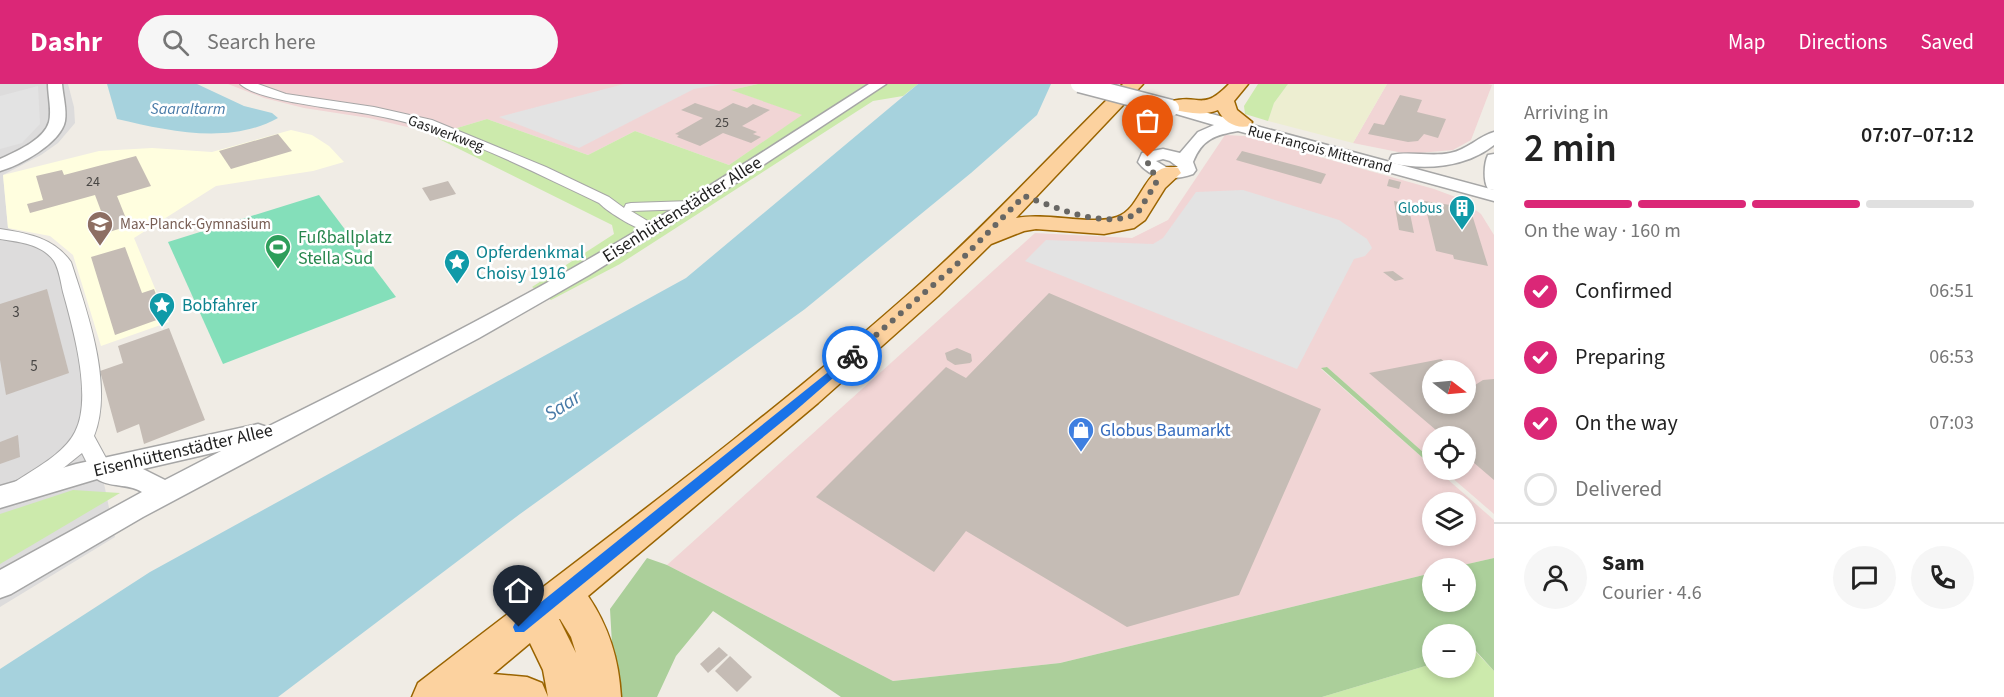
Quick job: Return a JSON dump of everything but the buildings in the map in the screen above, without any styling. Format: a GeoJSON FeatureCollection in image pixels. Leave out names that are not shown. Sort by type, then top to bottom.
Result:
{"type":"FeatureCollection","features":[{"type":"Feature","properties":{"kind":"main road"},"geometry":{"type":"LineString","coordinates":[[433,697],[790,410],[928,291],[982,241],[1134,84]]}},
{"type":"Feature","properties":{"kind":"main road"},"geometry":{"type":"LineString","coordinates":[[1175,107],[1207,108],[1224,100],[1239,84]]}},
{"type":"Feature","properties":{"kind":"main road"},"geometry":{"type":"LineString","coordinates":[[1224,100],[1229,114],[1241,124]]}},
{"type":"Feature","properties":{"kind":"main road"},"geometry":{"type":"LineString","coordinates":[[982,241],[1018,225],[1039,222],[1115,226],[1126,223],[1137,214],[1174,161]]}},
{"type":"Feature","properties":{"kind":"main road"},"geometry":{"type":"LineString","coordinates":[[1020,200],[1090,217],[1117,219],[1137,214]]}},
{"type":"Feature","properties":{"kind":"main road"},"geometry":{"type":"LineString","coordinates":[[1020,200],[1072,223]]}},
{"type":"Feature","properties":{"kind":"main road"},"geometry":{"type":"LineString","coordinates":[[550,603],[569,697]]}},
{"type":"Feature","properties":{"kind":"main road"},"geometry":{"type":"LineString","coordinates":[[550,603],[592,638],[599,663],[600,697]]}},
{"type":"Feature","properties":{"kind":"main road"},"geometry":{"type":"LineString","coordinates":[[481,697],[492,694],[527,697]]}},
{"type":"Feature","properties":{"kind":"street"},"geometry":{"type":"LineString","coordinates":[[0,166],[36,146],[53,131],[57,122],[55,84]]}},
{"type":"Feature","properties":{"kind":"street","name":"Gaswerkweg"},"geometry":{"type":"LineString","coordinates":[[246,84],[284,97],[374,111],[427,123],[541,170],[604,200],[611,207],[658,225]]}},
{"type":"Feature","properties":{"kind":"street"},"geometry":{"type":"LineString","coordinates":[[1079,84],[1175,107]]}},
{"type":"Feature","properties":{"kind":"street"},"geometry":{"type":"LineString","coordinates":[[1097,84],[1175,107],[1195,119],[1174,161]]}},
{"type":"Feature","properties":{"kind":"street"},"geometry":{"type":"LineString","coordinates":[[845,85],[871,87]]}},
{"type":"Feature","properties":{"kind":"street","name":"Eisenhüttenstädter Allee"},"geometry":{"type":"LineString","coordinates":[[0,585],[162,494],[535,298],[690,205],[871,87]]}},
{"type":"Feature","properties":{"kind":"street","name":"Rue François Mitterrand"},"geometry":{"type":"LineString","coordinates":[[1175,107],[1470,184]]}},
{"type":"Feature","properties":{"kind":"street"},"geometry":{"type":"LineString","coordinates":[[1174,161],[1221,126],[1241,124]]}},
{"type":"Feature","properties":{"kind":"street","name":"Rue François Mitterrand"},"geometry":{"type":"LineString","coordinates":[[1241,124],[1377,157],[1470,184]]}},
{"type":"Feature","properties":{"kind":"street"},"geometry":{"type":"LineString","coordinates":[[1377,157],[1443,160],[1482,148],[1494,137]]}},
{"type":"Feature","properties":{"kind":"street"},"geometry":{"type":"LineString","coordinates":[[1470,184],[1494,176]]}},
{"type":"Feature","properties":{"kind":"street"},"geometry":{"type":"LineString","coordinates":[[1470,184],[1494,196]]}},
{"type":"Feature","properties":{"kind":"street","name":"Gaswerkweg"},"geometry":{"type":"LineString","coordinates":[[604,200],[617,201],[631,207],[658,225]]}},
{"type":"Feature","properties":{"kind":"street","name":"Gaswerkweg"},"geometry":{"type":"LineString","coordinates":[[631,207],[690,205]]}},
{"type":"Feature","properties":{"kind":"street"},"geometry":{"type":"LineString","coordinates":[[0,234],[35,241],[53,249],[63,262],[88,360],[90,411],[84,436],[88,471]]}},
{"type":"Feature","properties":{"kind":"street","name":"Eisenhüttenstädter Allee"},"geometry":{"type":"LineString","coordinates":[[11,493],[88,471],[289,426]]}},
{"type":"Feature","properties":{"kind":"street"},"geometry":{"type":"LineString","coordinates":[[11,493],[61,461],[84,436]]}},
{"type":"Feature","properties":{"kind":"street","name":"Eisenhüttenstädter Allee"},"geometry":{"type":"LineString","coordinates":[[88,471],[134,475],[154,486],[162,494]]}},
{"type":"Feature","properties":{"kind":"shaded area"},"geometry":{"type":"Polygon","coordinates":[[[0,84],[68,84],[74,107],[75,123],[58,143],[41,155],[3,175],[8,228],[58,259],[115,537],[0,607],[0,84]]]}},
{"type":"Feature","properties":{"kind":"shaded area"},"geometry":{"type":"Polygon","coordinates":[[[228,84],[758,84],[732,90],[803,115],[729,165],[635,131],[588,155],[487,119],[437,134],[369,118],[304,108],[264,98],[228,84]]]}},
{"type":"Feature","properties":{"kind":"shaded area"},"geometry":{"type":"Polygon","coordinates":[[[624,84],[723,84],[694,89],[579,148],[499,117],[624,84]]]}},
{"type":"Feature","properties":{"kind":"shaded area"},"geometry":{"type":"Polygon","coordinates":[[[1288,84],[1387,84],[1353,143],[1268,121],[1274,103],[1288,84]]]}},
{"type":"Feature","properties":{"kind":"shaded area"},"geometry":{"type":"Polygon","coordinates":[[[1387,84],[1492,85],[1471,140],[1453,150],[1408,154],[1353,143],[1387,84]]]}},
{"type":"Feature","properties":{"kind":"shaded area"},"geometry":{"type":"Polygon","coordinates":[[[38,86],[40,124],[22,143],[0,149],[0,96],[38,86]]]}},
{"type":"Feature","properties":{"kind":"shaded area","name":"Max-Planck-Gymnasium"},"geometry":{"type":"Polygon","coordinates":[[[291,130],[312,135],[329,146],[344,162],[313,171],[216,186],[134,238],[169,322],[101,346],[73,255],[50,236],[8,228],[3,175],[99,151],[152,148],[212,152],[291,130]]]}},
{"type":"Feature","properties":{"kind":"shaded area"},"geometry":{"type":"Polygon","coordinates":[[[1225,135],[1245,136],[1434,189],[1461,199],[1481,214],[1494,235],[1494,514],[1476,498],[1476,492],[1468,492],[1455,480],[1476,480],[1476,426],[1422,426],[1422,451],[1327,367],[1321,369],[1422,457],[1422,480],[1448,480],[1462,492],[1422,492],[1422,546],[1476,546],[1476,504],[1494,520],[1494,558],[1476,562],[1476,558],[1422,558],[1422,575],[1060,663],[893,681],[667,565],[1035,233],[1132,238],[1168,220],[1225,135]]]}},
{"type":"Feature","properties":{"kind":"shaded area"},"geometry":{"type":"Polygon","coordinates":[[[1243,190],[1339,220],[1367,239],[1372,248],[1365,256],[1354,259],[1297,369],[1025,261],[1046,240],[1153,244],[1163,238],[1196,192],[1243,190]]]}},
{"type":"Feature","properties":{"kind":"green space"},"geometry":{"type":"Polygon","coordinates":[[[758,84],[918,84],[903,96],[873,101],[620,264],[551,300],[532,287],[614,234],[612,225],[439,139],[437,134],[487,119],[588,155],[635,131],[729,165],[802,115],[731,90],[758,84]]]}},
{"type":"Feature","properties":{"kind":"green space"},"geometry":{"type":"Polygon","coordinates":[[[1258,84],[1288,84],[1274,103],[1268,121],[1245,114],[1244,106],[1258,84]]]}},
{"type":"Feature","properties":{"kind":"green space","name":"Fußballplatz Stella Sud"},"geometry":{"type":"Polygon","coordinates":[[[319,195],[396,297],[223,364],[168,242],[319,195]]]}},
{"type":"Feature","properties":{"kind":"green space"},"geometry":{"type":"Polygon","coordinates":[[[1327,367],[1422,451],[1422,457],[1321,368],[1327,367]]]}},
{"type":"Feature","properties":{"kind":"green space"},"geometry":{"type":"Polygon","coordinates":[[[73,490],[120,493],[0,564],[0,514],[73,490]]]}},
{"type":"Feature","properties":{"kind":"green space"},"geometry":{"type":"Polygon","coordinates":[[[647,558],[667,565],[893,681],[1060,663],[1422,575],[1422,612],[1476,612],[1476,562],[1494,558],[1494,671],[1476,651],[1476,624],[1422,624],[1422,667],[1322,697],[841,697],[713,611],[676,656],[657,697],[615,697],[610,609],[647,558]]]}},
{"type":"Feature","properties":{"kind":"green space"},"geometry":{"type":"Polygon","coordinates":[[[1476,652],[1494,671],[1494,697],[1322,697],[1422,667],[1422,678],[1476,678],[1476,652]]]}},
{"type":"Feature","properties":{"kind":"water","name":"Saaraltarm"},"geometry":{"type":"Polygon","coordinates":[[[107,84],[197,84],[244,106],[272,113],[278,118],[259,126],[219,133],[157,128],[117,119],[107,84]]]}},
{"type":"Feature","properties":{"kind":"water","name":"Saar"},"geometry":{"type":"Polygon","coordinates":[[[918,84],[1051,84],[1037,115],[971,173],[805,309],[520,514],[278,697],[0,697],[0,669],[150,572],[686,278],[918,84]]]}},
{"type":"Feature","properties":{"kind":"way so far"},"geometry":{"type":"LineString","coordinates":[[852,356],[982,241],[1024,196],[1058,208],[1102,219],[1125,219],[1137,214],[1156,183],[1152,168],[1147,162],[1148,157]]}},
{"type":"Feature","properties":{"kind":"place","name":"Globus"},"geometry":{"type":"Point","coordinates":[1462,231]}},
{"type":"Feature","properties":{"kind":"place","name":"Max-Planck-Gymnasium"},"geometry":{"type":"Point","coordinates":[100,247]}},
{"type":"Feature","properties":{"kind":"place","name":"Fußballplatz Stella Sud"},"geometry":{"type":"Point","coordinates":[278,270]}},
{"type":"Feature","properties":{"kind":"place","name":"Opferdenkmal Choisy 1916"},"geometry":{"type":"Point","coordinates":[457,285]}},
{"type":"Feature","properties":{"kind":"place","name":"Bobfahrer"},"geometry":{"type":"Point","coordinates":[162,328]}},
{"type":"Feature","properties":{"kind":"place","name":"Globus Baumarkt"},"geometry":{"type":"Point","coordinates":[1081,453]}},
{"type":"Feature","properties":{"kind":"route"},"geometry":{"type":"LineString","coordinates":[[519,627],[790,410],[852,356]]}}]}
